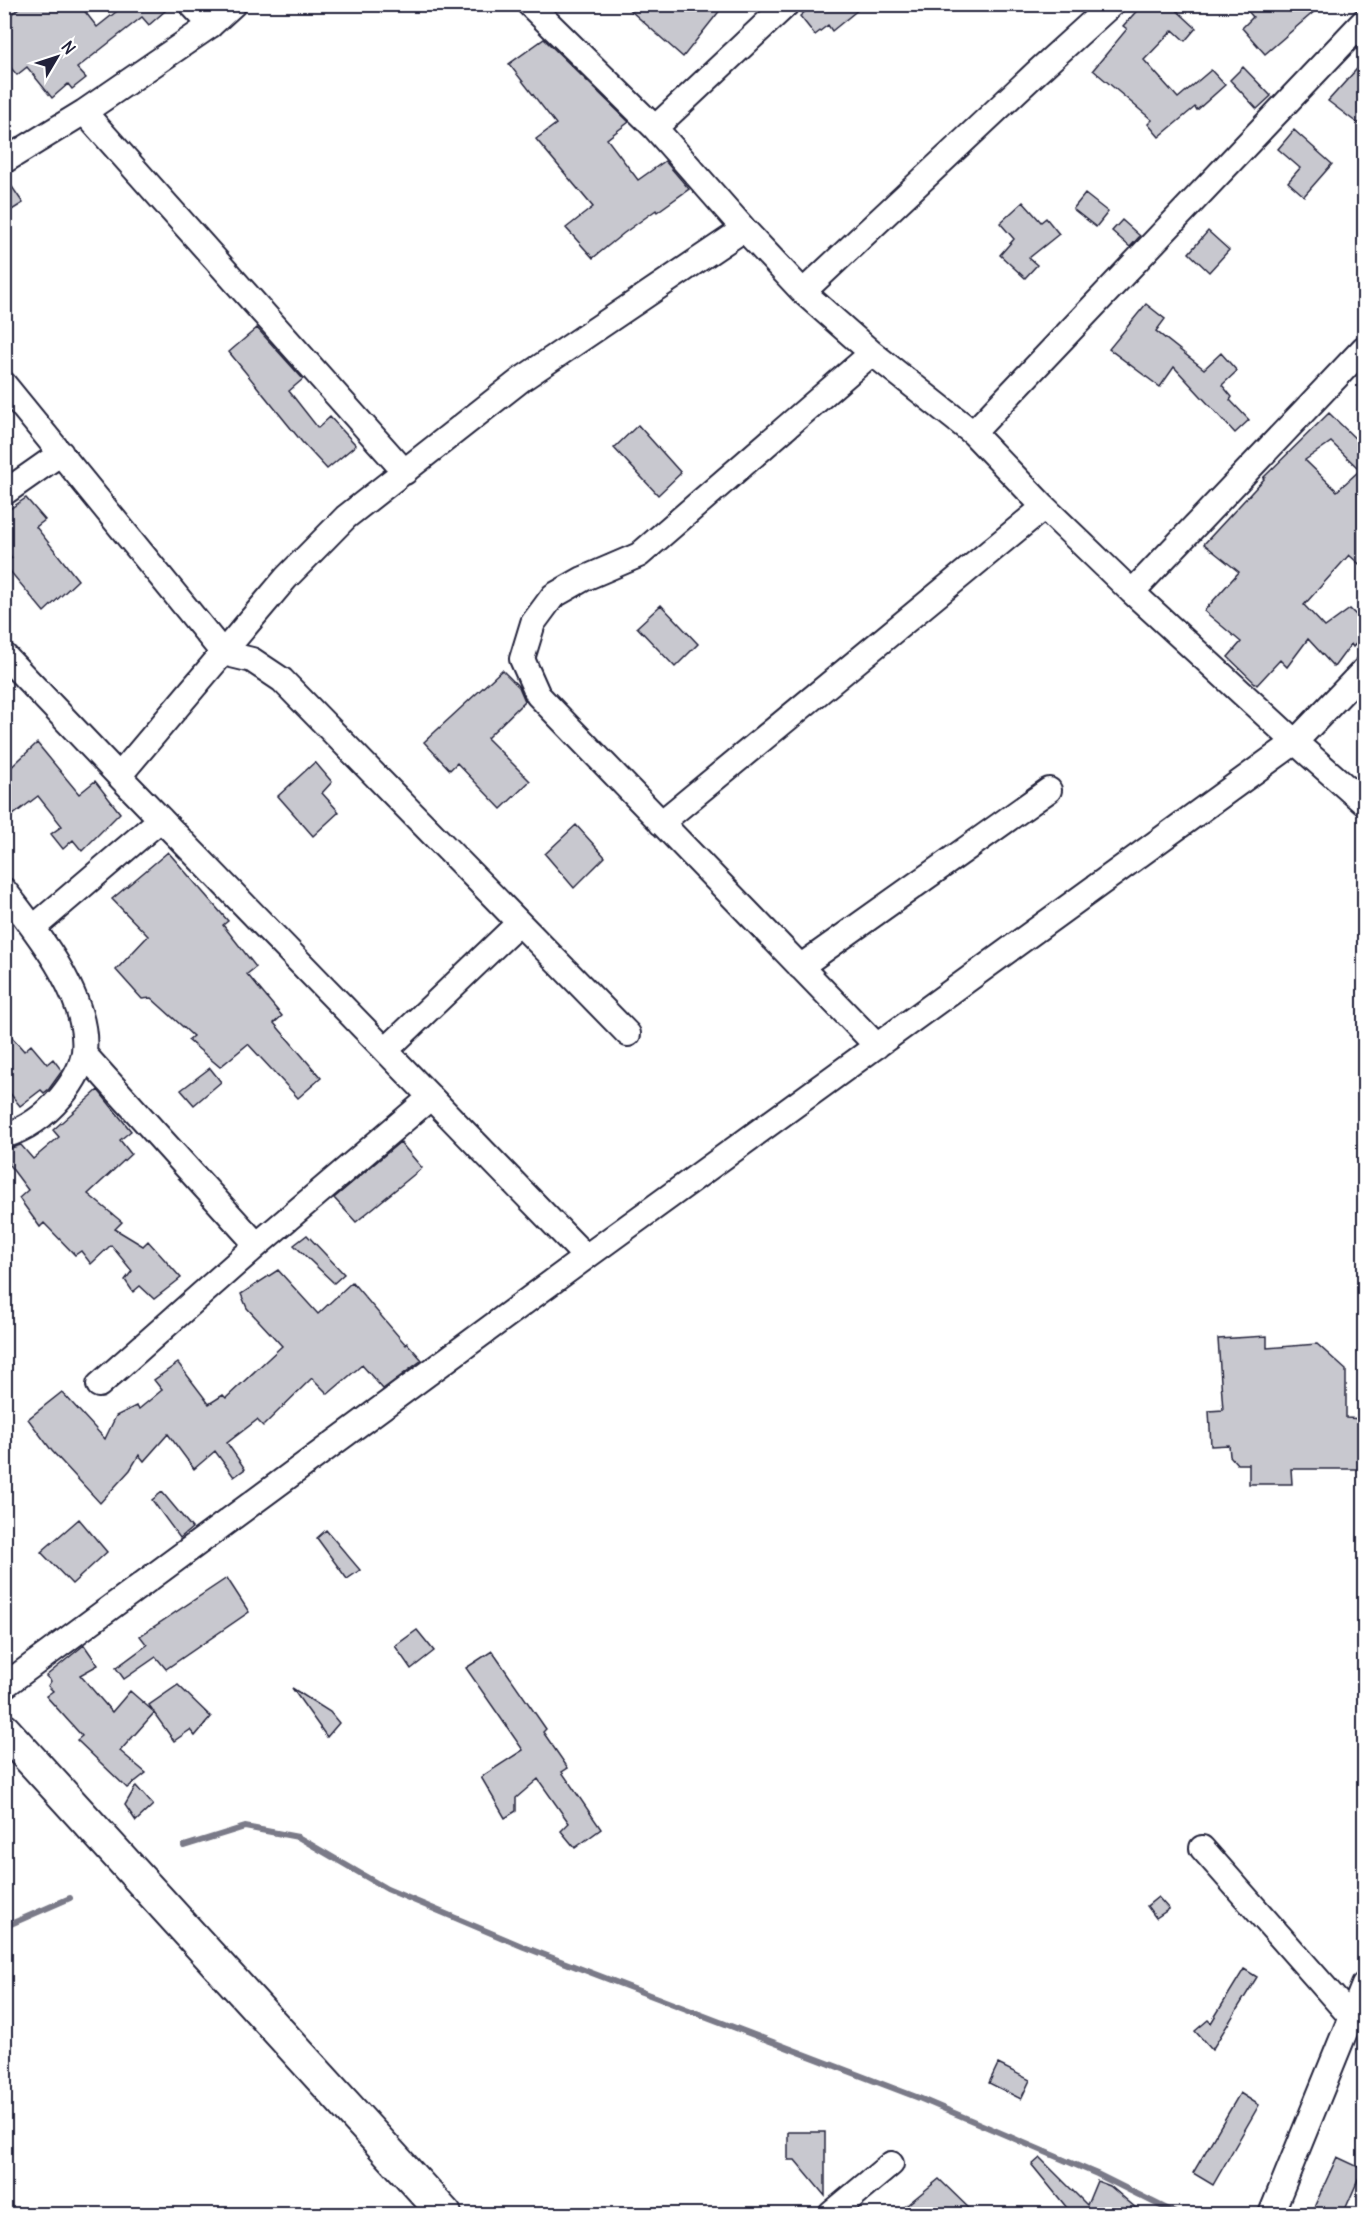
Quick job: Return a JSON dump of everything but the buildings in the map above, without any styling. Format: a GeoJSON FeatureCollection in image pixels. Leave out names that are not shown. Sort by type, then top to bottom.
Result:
{"type":"FeatureCollection","features":[{"type":"Feature","properties":{"kind":"main road"},"geometry":{"type":"LineString","coordinates":[[4,1730],[445,2214]]}},
{"type":"Feature","properties":{"kind":"street"},"geometry":{"type":"LineString","coordinates":[[191,4],[211,25]]}},
{"type":"Feature","properties":{"kind":"street"},"geometry":{"type":"LineString","coordinates":[[4,161],[84,112],[211,25],[234,4]]}},
{"type":"Feature","properties":{"kind":"street"},"geometry":{"type":"LineString","coordinates":[[529,4],[656,128],[744,229],[803,292],[872,353],[973,433],[1044,507],[1132,592],[1295,742],[1365,802]]}},
{"type":"Feature","properties":{"kind":"street"},"geometry":{"type":"LineString","coordinates":[[656,128],[787,4]]}},
{"type":"Feature","properties":{"kind":"street"},"geometry":{"type":"LineString","coordinates":[[803,292],[1112,4]]}},
{"type":"Feature","properties":{"kind":"street"},"geometry":{"type":"LineString","coordinates":[[973,433],[1365,21]]}},
{"type":"Feature","properties":{"kind":"street"},"geometry":{"type":"LineString","coordinates":[[84,112],[405,472]]}},
{"type":"Feature","properties":{"kind":"street"},"geometry":{"type":"LineString","coordinates":[[118,776],[286,578],[346,517],[522,380],[744,229]]}},
{"type":"Feature","properties":{"kind":"street"},"geometry":{"type":"LineString","coordinates":[[1132,592],[1365,348]]}},
{"type":"Feature","properties":{"kind":"street"},"geometry":{"type":"LineString","coordinates":[[872,353],[639,555],[584,579],[553,596],[533,623],[522,659],[538,695],[877,1046]]}},
{"type":"Feature","properties":{"kind":"street"},"geometry":{"type":"LineString","coordinates":[[4,384],[223,653],[252,660],[282,680],[628,1034]]}},
{"type":"Feature","properties":{"kind":"street"},"geometry":{"type":"LineString","coordinates":[[4,493],[61,453]]}},
{"type":"Feature","properties":{"kind":"street"},"geometry":{"type":"LineString","coordinates":[[661,823],[1044,507]]}},
{"type":"Feature","properties":{"kind":"street"},"geometry":{"type":"LineString","coordinates":[[4,655],[118,776],[586,1257]]}},
{"type":"Feature","properties":{"kind":"street"},"geometry":{"type":"LineString","coordinates":[[4,1686],[586,1257],[1295,742],[1365,670]]}},
{"type":"Feature","properties":{"kind":"street"},"geometry":{"type":"LineString","coordinates":[[800,967],[1049,790]]}},
{"type":"Feature","properties":{"kind":"street"},"geometry":{"type":"LineString","coordinates":[[33,928],[161,819]]}},
{"type":"Feature","properties":{"kind":"street"},"geometry":{"type":"LineString","coordinates":[[4,890],[50,950],[81,1016],[84,1054],[70,1086],[55,1105],[37,1121],[18,1132],[4,1136]]}},
{"type":"Feature","properties":{"kind":"street"},"geometry":{"type":"LineString","coordinates":[[386,1050],[518,924]]}},
{"type":"Feature","properties":{"kind":"street"},"geometry":{"type":"LineString","coordinates":[[84,1054],[257,1245]]}},
{"type":"Feature","properties":{"kind":"street"},"geometry":{"type":"LineString","coordinates":[[99,1385],[257,1245],[431,1097]]}},
{"type":"Feature","properties":{"kind":"street"},"geometry":{"type":"LineString","coordinates":[[1202,1848],[1351,2017]]}},
{"type":"Feature","properties":{"kind":"street"},"geometry":{"type":"LineString","coordinates":[[1271,2214],[1365,1985]]}},
{"type":"Feature","properties":{"kind":"street"},"geometry":{"type":"LineString","coordinates":[[831,2214],[891,2164]]}},
{"type":"Feature","properties":{"kind":"waterway"},"geometry":{"type":"LineString","coordinates":[[184,1846],[245,1827],[298,1837],[387,1889],[524,1947],[919,2098],[1097,2174],[1177,2214]]}},
{"type":"Feature","properties":{"kind":"waterway"},"geometry":{"type":"LineString","coordinates":[[4,1927],[70,1898]]}}]}
